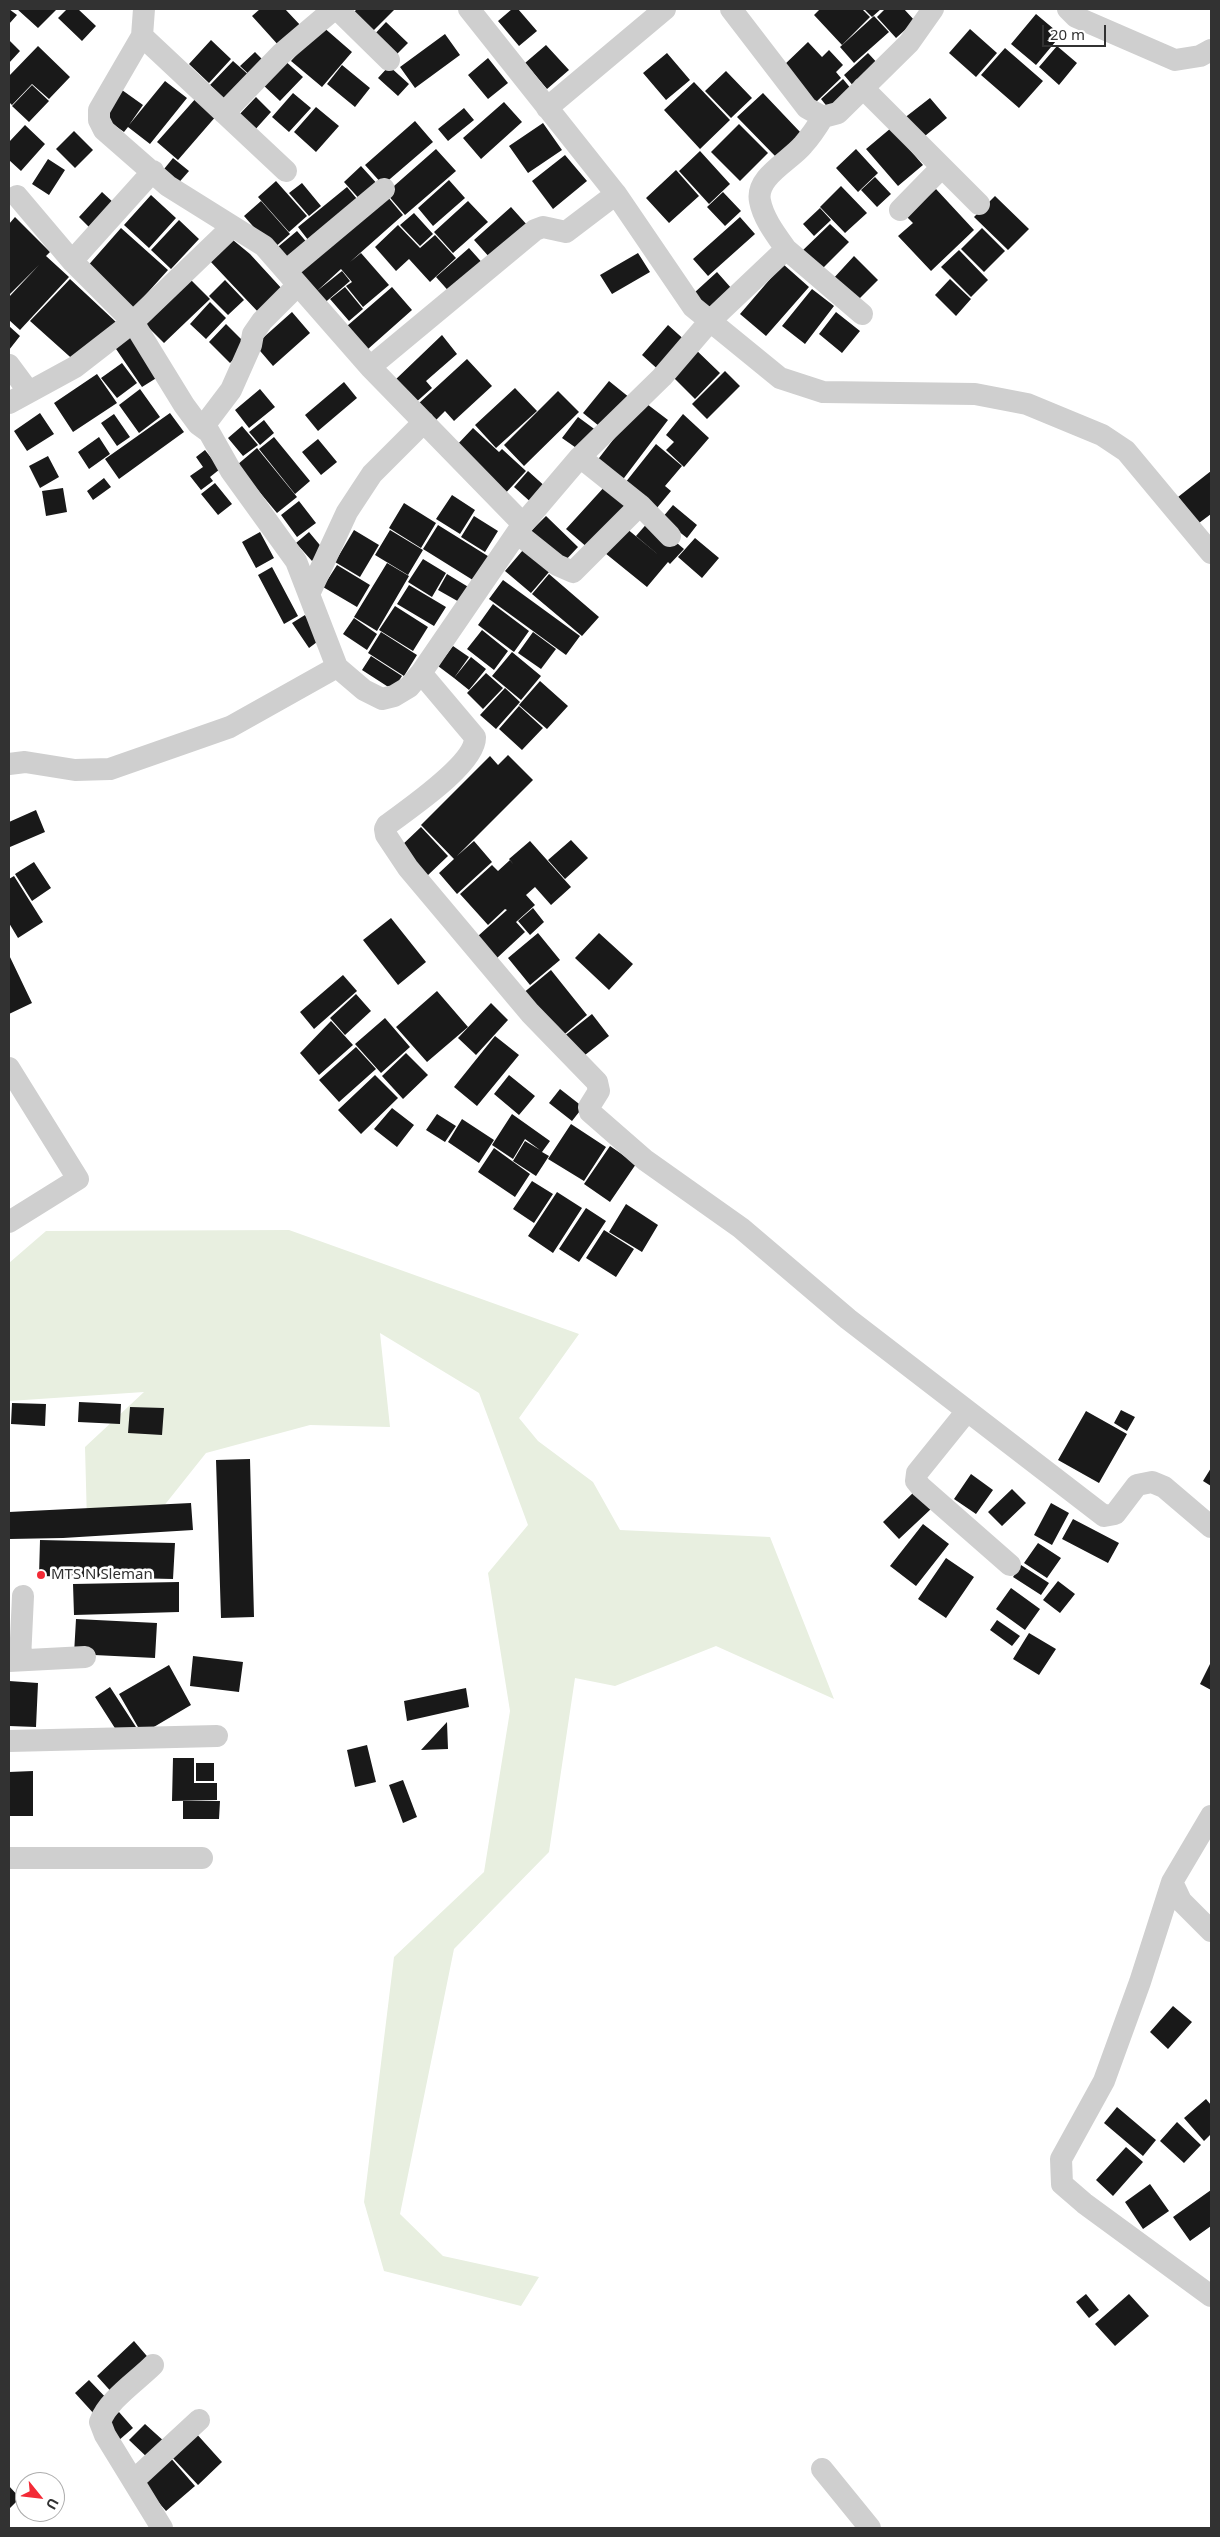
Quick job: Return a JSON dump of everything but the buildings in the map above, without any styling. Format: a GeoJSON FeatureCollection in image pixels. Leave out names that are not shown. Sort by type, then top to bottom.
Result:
{"type":"FeatureCollection","features":[{"type":"Feature","properties":{"kind":"street"},"geometry":{"type":"LineString","coordinates":[[144,9],[142,36],[104,99],[99,120],[104,130],[168,186],[264,246],[370,367],[557,565],[573,572],[640,505]]}},
{"type":"Feature","properties":{"kind":"street"},"geometry":{"type":"LineString","coordinates":[[224,113],[281,54],[335,9],[389,60]]}},
{"type":"Feature","properties":{"kind":"street"},"geometry":{"type":"LineString","coordinates":[[469,9],[616,194],[693,307],[780,378],[803,388],[823,392],[975,394],[1027,404],[1102,435],[1126,451],[1211,554]]}},
{"type":"Feature","properties":{"kind":"street"},"geometry":{"type":"LineString","coordinates":[[547,108],[665,9]]}},
{"type":"Feature","properties":{"kind":"street"},"geometry":{"type":"LineString","coordinates":[[731,9],[807,108],[823,117]]}},
{"type":"Feature","properties":{"kind":"street"},"geometry":{"type":"LineString","coordinates":[[862,314],[786,249],[763,213],[759,200],[762,186],[772,173],[802,147],[823,117],[838,112],[909,43],[933,9]]}},
{"type":"Feature","properties":{"kind":"street"},"geometry":{"type":"LineString","coordinates":[[1068,9],[1076,18],[1175,60],[1200,56],[1211,50]]}},
{"type":"Feature","properties":{"kind":"street"},"geometry":{"type":"LineString","coordinates":[[142,36],[286,171]]}},
{"type":"Feature","properties":{"kind":"street"},"geometry":{"type":"LineString","coordinates":[[863,88],[979,204]]}},
{"type":"Feature","properties":{"kind":"street"},"geometry":{"type":"LineString","coordinates":[[900,210],[942,167]]}},
{"type":"Feature","properties":{"kind":"street"},"geometry":{"type":"LineString","coordinates":[[72,261],[153,171]]}},
{"type":"Feature","properties":{"kind":"street"},"geometry":{"type":"LineString","coordinates":[[203,428],[231,390],[251,345],[253,334],[292,278],[384,188]]}},
{"type":"Feature","properties":{"kind":"street"},"geometry":{"type":"LineString","coordinates":[[370,367],[535,230],[543,227],[566,232],[616,194]]}},
{"type":"Feature","properties":{"kind":"street"},"geometry":{"type":"LineString","coordinates":[[17,196],[72,261],[133,322],[184,405],[203,428],[209,432],[231,471],[296,561],[337,667],[364,690],[382,699],[394,696],[409,687],[421,673],[520,528],[580,457],[662,377],[710,321],[786,249]]}},
{"type":"Feature","properties":{"kind":"street"},"geometry":{"type":"LineString","coordinates":[[9,403],[75,367],[133,322],[232,227]]}},
{"type":"Feature","properties":{"kind":"street"},"geometry":{"type":"LineString","coordinates":[[9,365],[29,392]]}},
{"type":"Feature","properties":{"kind":"street"},"geometry":{"type":"LineString","coordinates":[[309,594],[347,512],[372,474],[424,422]]}},
{"type":"Feature","properties":{"kind":"street"},"geometry":{"type":"LineString","coordinates":[[580,457],[640,505],[670,536]]}},
{"type":"Feature","properties":{"kind":"street"},"geometry":{"type":"LineString","coordinates":[[9,764],[25,762],[75,770],[110,769],[230,727],[337,667]]}},
{"type":"Feature","properties":{"kind":"street"},"geometry":{"type":"LineString","coordinates":[[421,673],[475,737],[475,743],[472,751],[445,780],[385,829],[386,835],[408,868],[530,1013],[597,1082],[599,1091],[589,1107],[590,1112],[644,1160],[741,1228],[848,1319],[1104,1516],[1115,1514],[1137,1485],[1152,1482],[1164,1487],[1211,1527]]}},
{"type":"Feature","properties":{"kind":"street"},"geometry":{"type":"LineString","coordinates":[[9,1068],[78,1179],[9,1222]]}},
{"type":"Feature","properties":{"kind":"street"},"geometry":{"type":"LineString","coordinates":[[967,1411],[917,1474],[916,1481],[1010,1565]]}},
{"type":"Feature","properties":{"kind":"street"},"geometry":{"type":"LineString","coordinates":[[23,1596],[14,1660],[85,1657]]}},
{"type":"Feature","properties":{"kind":"street"},"geometry":{"type":"LineString","coordinates":[[9,1741],[216,1736]]}},
{"type":"Feature","properties":{"kind":"street"},"geometry":{"type":"LineString","coordinates":[[1211,1816],[1172,1882],[1140,1982],[1104,2081],[1061,2159],[1062,2184],[1084,2204],[1211,2296]]}},
{"type":"Feature","properties":{"kind":"street"},"geometry":{"type":"LineString","coordinates":[[9,1858],[202,1858]]}},
{"type":"Feature","properties":{"kind":"street"},"geometry":{"type":"LineString","coordinates":[[1172,1882],[1181,1901],[1211,1931]]}},
{"type":"Feature","properties":{"kind":"street"},"geometry":{"type":"LineString","coordinates":[[153,2365],[112,2404],[100,2422],[105,2435],[162,2528]]}},
{"type":"Feature","properties":{"kind":"street"},"geometry":{"type":"LineString","coordinates":[[133,2481],[199,2420]]}},
{"type":"Feature","properties":{"kind":"street"},"geometry":{"type":"LineString","coordinates":[[822,2469],[870,2528]]}},
{"type":"Feature","properties":{"kind":"green space"},"geometry":{"type":"Polygon","coordinates":[[[289,1230],[579,1334],[519,1418],[538,1441],[593,1482],[620,1530],[770,1537],[834,1699],[716,1646],[615,1686],[575,1678],[549,1852],[454,1949],[400,2214],[443,2256],[539,2277],[521,2306],[384,2271],[364,2202],[394,1957],[484,1872],[510,1711],[488,1573],[528,1525],[479,1393],[380,1333],[390,1427],[310,1425],[206,1453],[163,1507],[87,1522],[85,1447],[144,1392],[9,1401],[9,1263],[46,1231],[289,1230]]]}},
{"type":"Feature","properties":{"kind":"place","name":"MTS N Sleman"},"geometry":{"type":"Point","coordinates":[41,1575]}}]}
